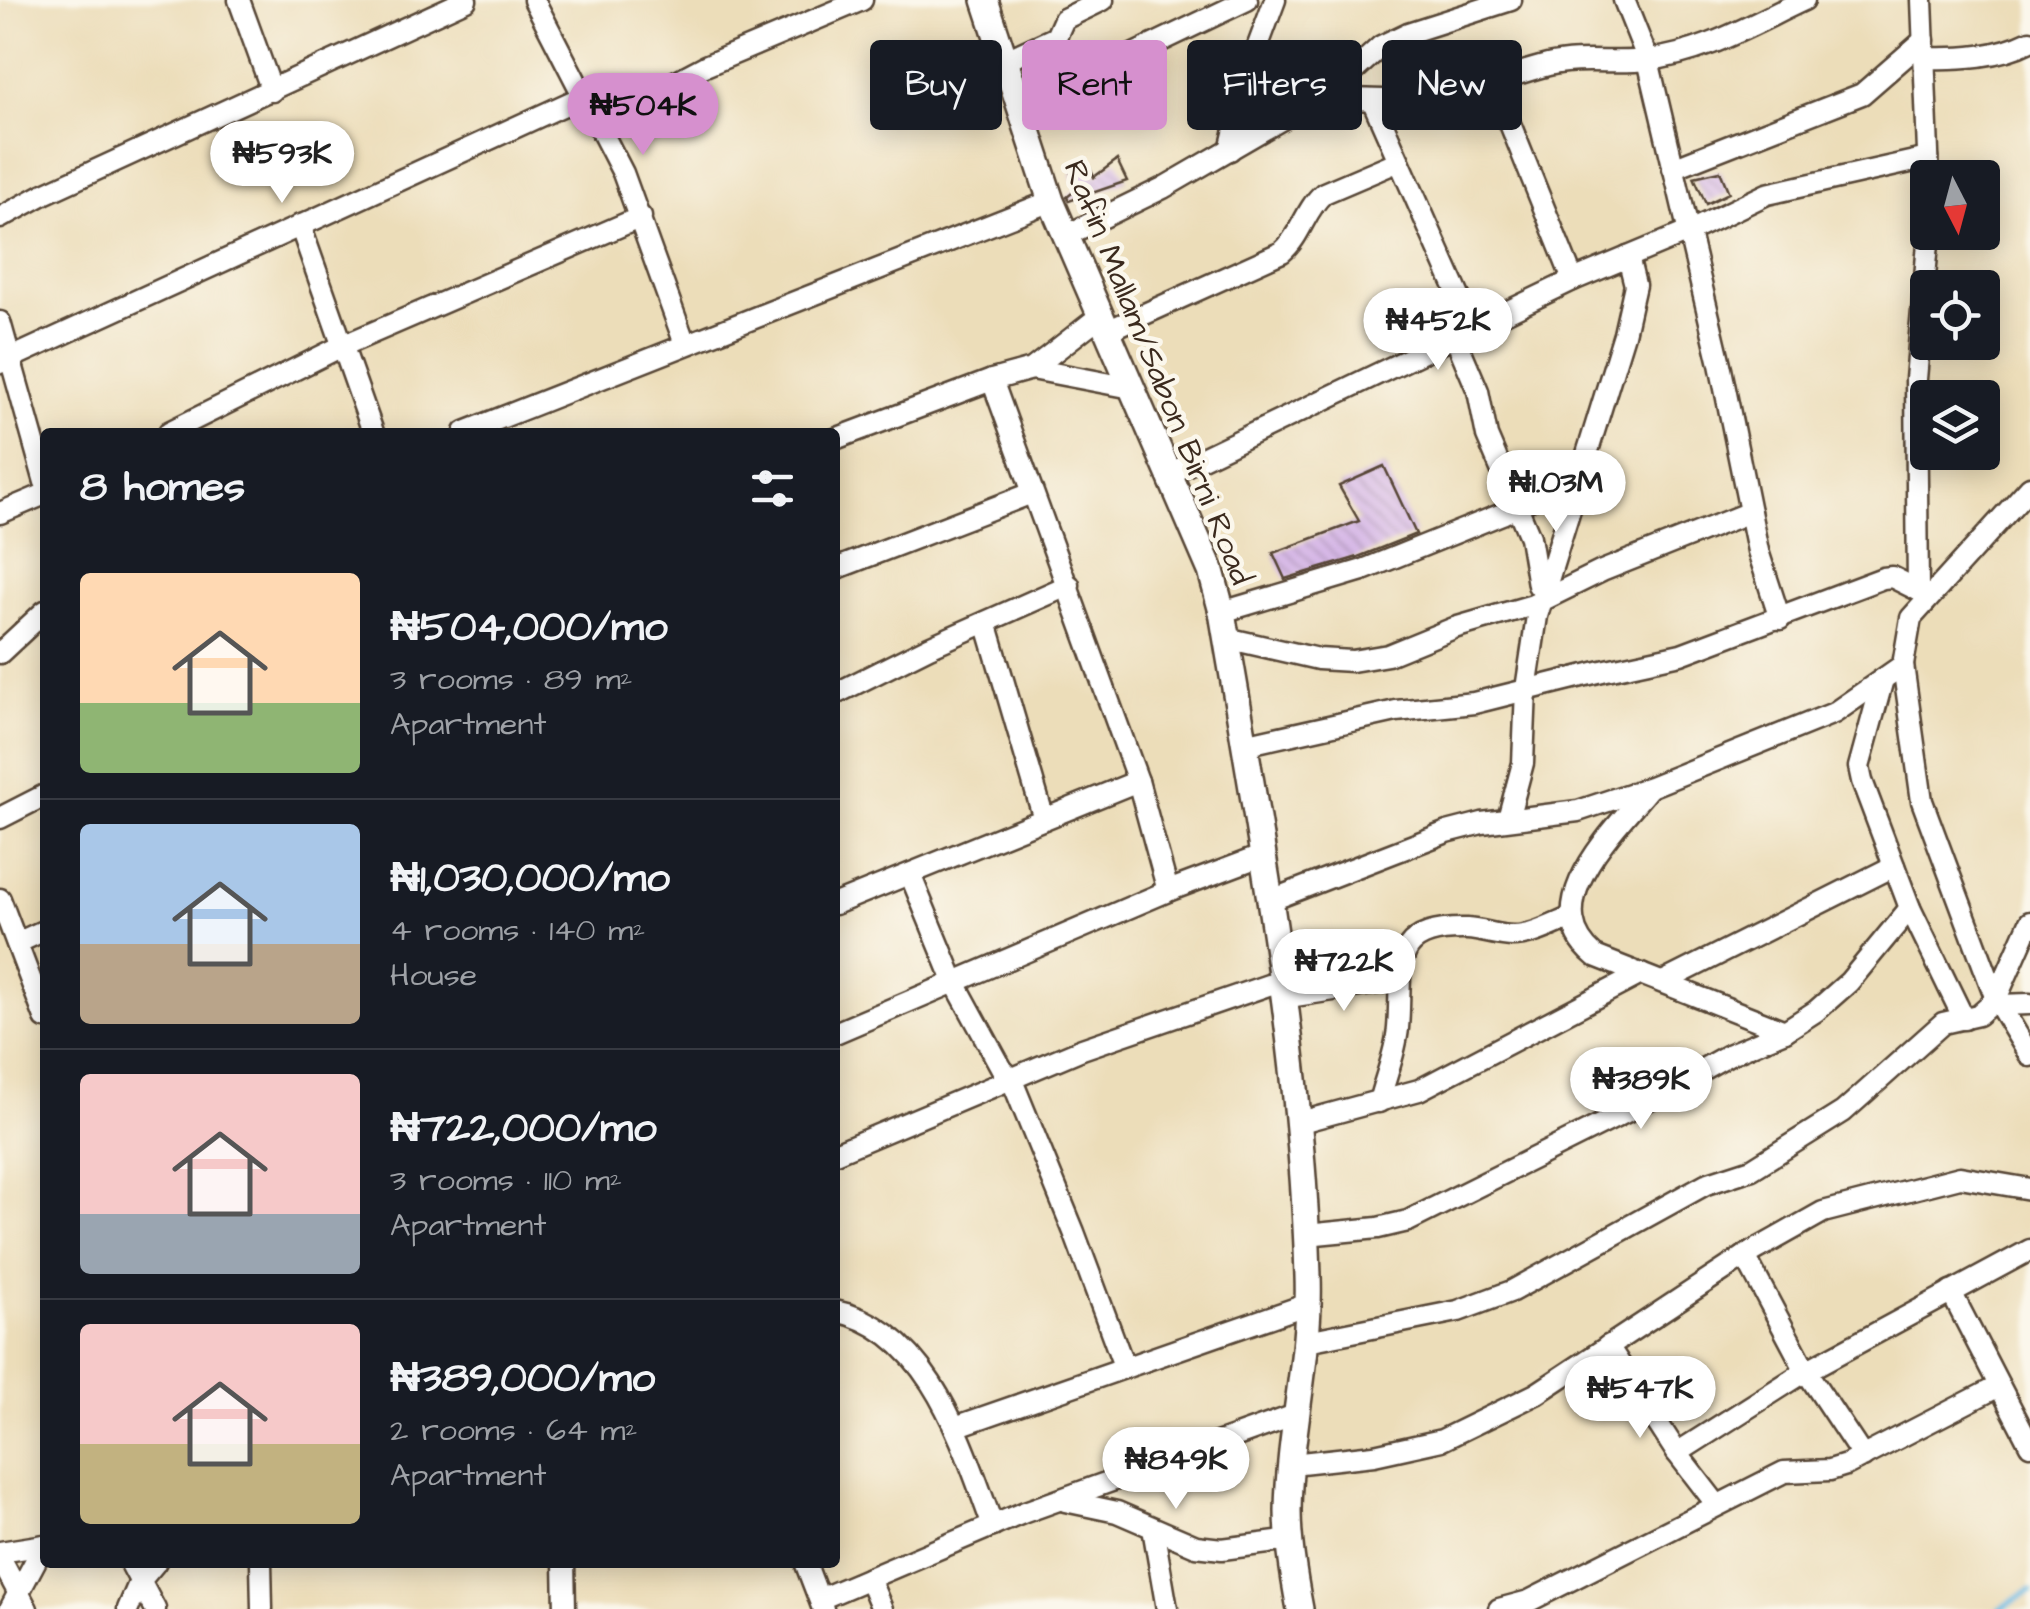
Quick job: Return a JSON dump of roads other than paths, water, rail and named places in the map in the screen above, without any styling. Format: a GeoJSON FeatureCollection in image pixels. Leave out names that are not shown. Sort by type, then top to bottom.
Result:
{"type":"FeatureCollection","features":[{"type":"Feature","properties":{"kind":"street"},"geometry":{"type":"LineString","coordinates":[[239,0],[272,91]]}},
{"type":"Feature","properties":{"kind":"street"},"geometry":{"type":"LineString","coordinates":[[0,218],[44,194],[466,0]]}},
{"type":"Feature","properties":{"kind":"street"},"geometry":{"type":"LineString","coordinates":[[534,0],[641,216],[685,344]]}},
{"type":"Feature","properties":{"kind":"street"},"geometry":{"type":"LineString","coordinates":[[598,123],[705,66],[862,0]]}},
{"type":"Feature","properties":{"kind":"street","name":"Rafin Mallam/Sabon Birni Road"},"geometry":{"type":"LineString","coordinates":[[986,0],[1051,201],[1211,570],[1224,625],[1269,901],[1298,1122],[1308,1304],[1288,1512],[1300,1609]]}},
{"type":"Feature","properties":{"kind":"street"},"geometry":{"type":"LineString","coordinates":[[1004,61],[1056,37],[1064,19],[1103,0]]}},
{"type":"Feature","properties":{"kind":"street"},"geometry":{"type":"LineString","coordinates":[[1020,108],[1247,0]]}},
{"type":"Feature","properties":{"kind":"street"},"geometry":{"type":"LineString","coordinates":[[1230,150],[1250,67],[1275,0]]}},
{"type":"Feature","properties":{"kind":"street"},"geometry":{"type":"LineString","coordinates":[[1362,63],[1381,46],[1408,32],[1511,0]]}},
{"type":"Feature","properties":{"kind":"street"},"geometry":{"type":"LineString","coordinates":[[1624,0],[1648,60],[1750,512],[1780,619]]}},
{"type":"Feature","properties":{"kind":"street"},"geometry":{"type":"LineString","coordinates":[[1522,74],[1550,65],[1597,59],[1648,60],[1728,39],[1804,0]]}},
{"type":"Feature","properties":{"kind":"street"},"geometry":{"type":"LineString","coordinates":[[1922,0],[1928,160]]}},
{"type":"Feature","properties":{"kind":"street"},"geometry":{"type":"LineString","coordinates":[[1673,168],[1862,94],[1925,49],[1989,54],[2030,41]]}},
{"type":"Feature","properties":{"kind":"street"},"geometry":{"type":"LineString","coordinates":[[5,360],[584,96]]}},
{"type":"Feature","properties":{"kind":"street"},"geometry":{"type":"LineString","coordinates":[[1362,102],[1382,101]]}},
{"type":"Feature","properties":{"kind":"street"},"geometry":{"type":"LineString","coordinates":[[1373,102],[1464,333],[1487,436],[1534,549],[1538,585],[1546,597]]}},
{"type":"Feature","properties":{"kind":"street"},"geometry":{"type":"LineString","coordinates":[[1065,236],[1163,188],[1263,130]]}},
{"type":"Feature","properties":{"kind":"street"},"geometry":{"type":"LineString","coordinates":[[1513,130],[1573,280]]}},
{"type":"Feature","properties":{"kind":"street"},"geometry":{"type":"LineString","coordinates":[[840,436],[1032,369],[1104,323],[1282,252],[1293,243],[1315,201],[1324,193],[1399,162]]}},
{"type":"Feature","properties":{"kind":"street"},"geometry":{"type":"LineString","coordinates":[[1169,474],[1573,280],[1767,194],[1910,171]]}},
{"type":"Feature","properties":{"kind":"street"},"geometry":{"type":"LineString","coordinates":[[475,428],[1051,201]]}},
{"type":"Feature","properties":{"kind":"street"},"geometry":{"type":"LineString","coordinates":[[177,428],[342,346],[641,216]]}},
{"type":"Feature","properties":{"kind":"street"},"geometry":{"type":"LineString","coordinates":[[300,225],[372,428]]}},
{"type":"Feature","properties":{"kind":"street"},"geometry":{"type":"LineString","coordinates":[[1924,593],[1916,380],[1927,250]]}},
{"type":"Feature","properties":{"kind":"street"},"geometry":{"type":"LineString","coordinates":[[1508,820],[1522,763],[1526,690],[1537,616],[1546,597],[1578,476],[1632,302],[1635,286],[1628,257]]}},
{"type":"Feature","properties":{"kind":"street"},"geometry":{"type":"LineString","coordinates":[[0,322],[5,360],[40,467]]}},
{"type":"Feature","properties":{"kind":"street"},"geometry":{"type":"LineString","coordinates":[[1032,369],[1132,388]]}},
{"type":"Feature","properties":{"kind":"street"},"geometry":{"type":"LineString","coordinates":[[992,380],[1138,781],[1168,891]]}},
{"type":"Feature","properties":{"kind":"street"},"geometry":{"type":"LineString","coordinates":[[1224,625],[1281,594],[1330,583],[1517,508],[1578,476]]}},
{"type":"Feature","properties":{"kind":"street"},"geometry":{"type":"LineString","coordinates":[[2030,487],[1924,593],[1910,618],[1903,666],[1922,801],[1997,1002],[2030,1056]]}},
{"type":"Feature","properties":{"kind":"street"},"geometry":{"type":"LineString","coordinates":[[840,567],[1032,493]]}},
{"type":"Feature","properties":{"kind":"street"},"geometry":{"type":"LineString","coordinates":[[0,514],[40,496]]}},
{"type":"Feature","properties":{"kind":"street"},"geometry":{"type":"LineString","coordinates":[[1224,625],[1318,659],[1352,661],[1388,655],[1546,597],[1750,512]]}},
{"type":"Feature","properties":{"kind":"street"},"geometry":{"type":"LineString","coordinates":[[1244,745],[1380,714],[1474,704],[1682,654],[1883,578],[1892,577],[1924,593]]}},
{"type":"Feature","properties":{"kind":"street"},"geometry":{"type":"LineString","coordinates":[[840,692],[1069,586]]}},
{"type":"Feature","properties":{"kind":"street"},"geometry":{"type":"LineString","coordinates":[[0,653],[40,616]]}},
{"type":"Feature","properties":{"kind":"street"},"geometry":{"type":"LineString","coordinates":[[986,622],[1044,820]]}},
{"type":"Feature","properties":{"kind":"street"},"geometry":{"type":"LineString","coordinates":[[1269,901],[1447,832],[1578,811],[1650,787],[1822,718],[1903,666]]}},
{"type":"Feature","properties":{"kind":"street"},"geometry":{"type":"LineString","coordinates":[[1883,680],[1859,767],[1910,908],[1964,1018]]}},
{"type":"Feature","properties":{"kind":"street"},"geometry":{"type":"LineString","coordinates":[[840,902],[1138,781]]}},
{"type":"Feature","properties":{"kind":"street"},"geometry":{"type":"LineString","coordinates":[[1650,787],[1585,869],[1573,895],[1572,917],[1584,947],[1595,956],[1785,1031]]}},
{"type":"Feature","properties":{"kind":"street"},"geometry":{"type":"LineString","coordinates":[[0,818],[40,798]]}},
{"type":"Feature","properties":{"kind":"street"},"geometry":{"type":"LineString","coordinates":[[840,1031],[1168,891],[1262,856]]}},
{"type":"Feature","properties":{"kind":"street"},"geometry":{"type":"LineString","coordinates":[[1663,982],[1894,866]]}},
{"type":"Feature","properties":{"kind":"street"},"geometry":{"type":"LineString","coordinates":[[910,874],[954,981],[1011,1078],[1124,1366]]}},
{"type":"Feature","properties":{"kind":"street"},"geometry":{"type":"LineString","coordinates":[[0,899],[40,1005]]}},
{"type":"Feature","properties":{"kind":"street"},"geometry":{"type":"LineString","coordinates":[[1306,1235],[1378,1228],[1408,1220],[1628,1111],[1730,1054],[1785,1031],[1816,1012],[1848,982],[1910,908]]}},
{"type":"Feature","properties":{"kind":"street"},"geometry":{"type":"LineString","coordinates":[[1379,1102],[1398,1032],[1398,980],[1405,950],[1413,941],[1440,930],[1470,929],[1515,936],[1572,917]]}},
{"type":"Feature","properties":{"kind":"street"},"geometry":{"type":"LineString","coordinates":[[1307,1341],[1458,1311],[1512,1291],[1706,1184],[1752,1169],[1844,1112],[1943,1023],[1978,1015],[1997,1002],[2030,922]]}},
{"type":"Feature","properties":{"kind":"street"},"geometry":{"type":"LineString","coordinates":[[17,944],[40,932]]}},
{"type":"Feature","properties":{"kind":"street"},"geometry":{"type":"LineString","coordinates":[[1298,1122],[1419,1090],[1641,974]]}},
{"type":"Feature","properties":{"kind":"street"},"geometry":{"type":"LineString","coordinates":[[840,1151],[1082,1049],[1281,989],[1398,980]]}},
{"type":"Feature","properties":{"kind":"street"},"geometry":{"type":"LineString","coordinates":[[1997,1002],[2030,1004]]}},
{"type":"Feature","properties":{"kind":"street"},"geometry":{"type":"LineString","coordinates":[[1292,1464],[1374,1456],[1442,1440],[1536,1394],[1745,1256],[1823,1212],[1960,1177],[2030,1189]]}},
{"type":"Feature","properties":{"kind":"street"},"geometry":{"type":"LineString","coordinates":[[1677,1453],[1806,1371],[2030,1250]]}},
{"type":"Feature","properties":{"kind":"street"},"geometry":{"type":"LineString","coordinates":[[1745,1256],[1806,1371],[1862,1457]]}},
{"type":"Feature","properties":{"kind":"street"},"geometry":{"type":"LineString","coordinates":[[1952,1292],[2030,1445]]}},
{"type":"Feature","properties":{"kind":"street"},"geometry":{"type":"LineString","coordinates":[[955,1427],[1308,1304]]}},
{"type":"Feature","properties":{"kind":"street"},"geometry":{"type":"LineString","coordinates":[[840,1312],[873,1325],[910,1356],[932,1382],[955,1427],[993,1526]]}},
{"type":"Feature","properties":{"kind":"street"},"geometry":{"type":"LineString","coordinates":[[1608,1346],[1677,1453],[1717,1505]]}},
{"type":"Feature","properties":{"kind":"street"},"geometry":{"type":"LineString","coordinates":[[1499,1609],[1530,1601],[1784,1472],[1830,1470],[1862,1457],[1999,1386]]}},
{"type":"Feature","properties":{"kind":"street"},"geometry":{"type":"LineString","coordinates":[[807,1568],[822,1604],[869,1578],[993,1526],[1298,1414]]}},
{"type":"Feature","properties":{"kind":"street"},"geometry":{"type":"LineString","coordinates":[[1064,1500],[1117,1512],[1196,1546],[1222,1549],[1291,1540]]}},
{"type":"Feature","properties":{"kind":"street"},"geometry":{"type":"LineString","coordinates":[[1154,1528],[1167,1609]]}},
{"type":"Feature","properties":{"kind":"street"},"geometry":{"type":"LineString","coordinates":[[23,1599],[0,1555],[40,1546]]}},
{"type":"Feature","properties":{"kind":"street"},"geometry":{"type":"LineString","coordinates":[[10,1609],[23,1599],[40,1555]]}},
{"type":"Feature","properties":{"kind":"street"},"geometry":{"type":"LineString","coordinates":[[261,1568],[262,1609]]}},
{"type":"Feature","properties":{"kind":"street"},"geometry":{"type":"LineString","coordinates":[[564,1568],[565,1609]]}},
{"type":"Feature","properties":{"kind":"street"},"geometry":{"type":"LineString","coordinates":[[128,1609],[135,1572]]}},
{"type":"Feature","properties":{"kind":"street"},"geometry":{"type":"LineString","coordinates":[[135,1572],[155,1609]]}},
{"type":"Feature","properties":{"kind":"street"},"geometry":{"type":"LineString","coordinates":[[869,1578],[882,1609]]}},
{"type":"Feature","properties":{"kind":"waterway"},"geometry":{"type":"LineString","coordinates":[[2000,1609],[2030,1591]]}}]}
